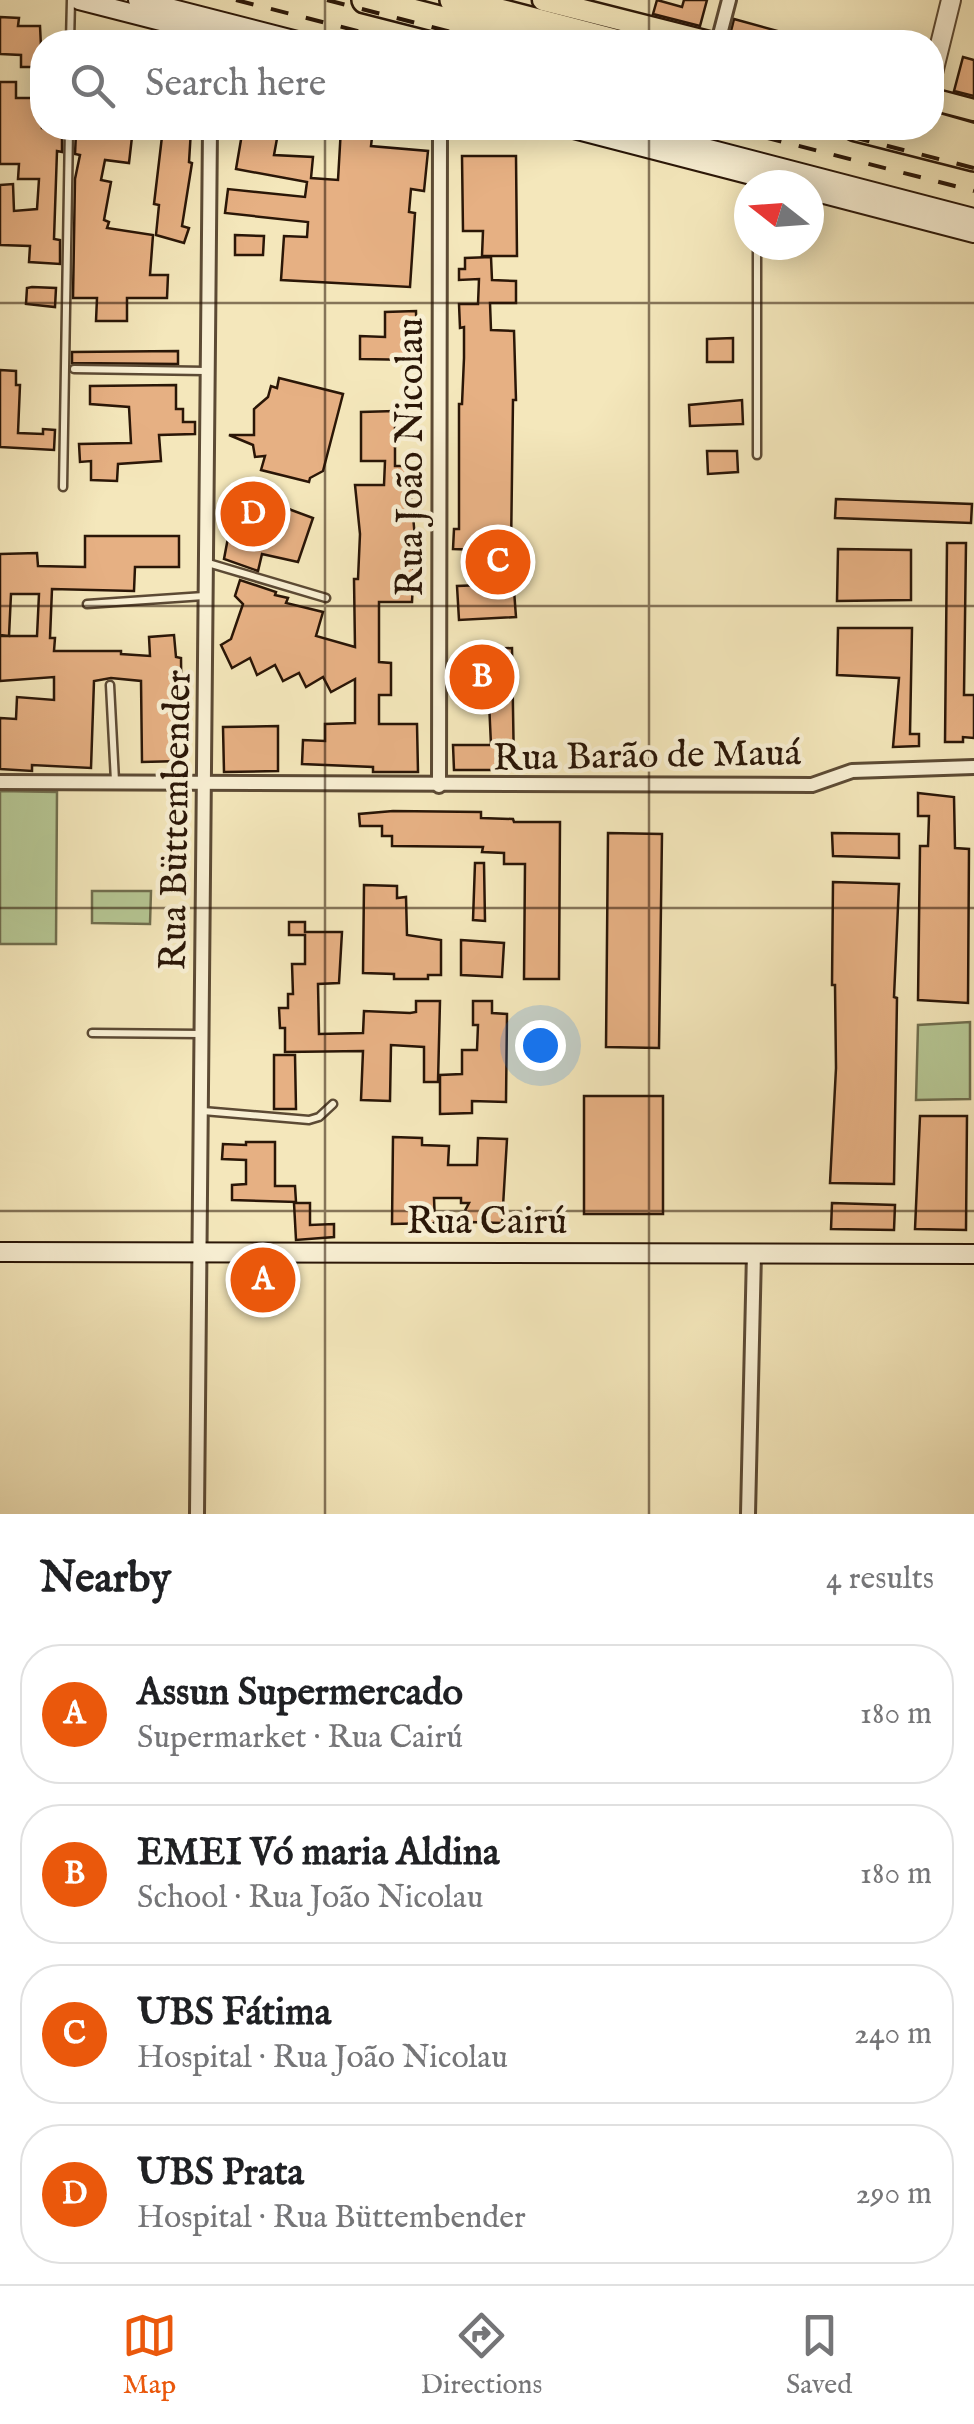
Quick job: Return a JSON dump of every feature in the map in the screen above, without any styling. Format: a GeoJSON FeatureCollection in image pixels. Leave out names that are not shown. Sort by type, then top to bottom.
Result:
{"type":"FeatureCollection","features":[{"type":"Feature","properties":{"kind":"highway"},"geometry":{"type":"LineString","coordinates":[[366,0],[482,30]]}},
{"type":"Feature","properties":{"kind":"highway"},"geometry":{"type":"LineString","coordinates":[[453,0],[569,30]]}},
{"type":"Feature","properties":{"kind":"highway"},"geometry":{"type":"LineString","coordinates":[[944,129],[974,136]]}},
{"type":"Feature","properties":{"kind":"highway"},"geometry":{"type":"LineString","coordinates":[[903,140],[974,158]]}},
{"type":"Feature","properties":{"kind":"main road"},"geometry":{"type":"LineString","coordinates":[[79,0],[203,30]]}},
{"type":"Feature","properties":{"kind":"main road"},"geometry":{"type":"LineString","coordinates":[[138,0],[206,30]]}},
{"type":"Feature","properties":{"kind":"main road"},"geometry":{"type":"LineString","coordinates":[[543,0],[662,30]]}},
{"type":"Feature","properties":{"kind":"main road"},"geometry":{"type":"LineString","coordinates":[[943,30],[950,0]]}},
{"type":"Feature","properties":{"kind":"main road"},"geometry":{"type":"LineString","coordinates":[[944,102],[974,110]]}},
{"type":"Feature","properties":{"kind":"main road"},"geometry":{"type":"LineString","coordinates":[[619,140],[740,170]]}},
{"type":"Feature","properties":{"kind":"main road"},"geometry":{"type":"LineString","coordinates":[[661,140],[745,170]]}},
{"type":"Feature","properties":{"kind":"main road"},"geometry":{"type":"LineString","coordinates":[[824,188],[974,218]]}},
{"type":"Feature","properties":{"kind":"main road"},"geometry":{"type":"LineString","coordinates":[[824,194],[974,233]]}},
{"type":"Feature","properties":{"kind":"main road","name":"Rua Cairú"},"geometry":{"type":"LineString","coordinates":[[0,1252],[974,1254]]}},
{"type":"Feature","properties":{"kind":"street"},"geometry":{"type":"LineString","coordinates":[[721,30],[730,0]]}},
{"type":"Feature","properties":{"kind":"street","name":"Rua Büttembender"},"geometry":{"type":"LineString","coordinates":[[198,1514],[210,140]]}},
{"type":"Feature","properties":{"kind":"street","name":"Rua João Nicolau"},"geometry":{"type":"LineString","coordinates":[[439,786],[440,140]]}},
{"type":"Feature","properties":{"kind":"street","name":"Rua Barão de Mauá"},"geometry":{"type":"LineString","coordinates":[[0,782],[812,785],[852,771],[974,767]]}},
{"type":"Feature","properties":{"kind":"street"},"geometry":{"type":"LineString","coordinates":[[748,1514],[754,1254]]}},
{"type":"Feature","properties":{"kind":"lane"},"geometry":{"type":"LineString","coordinates":[[70,30],[71,0]]}},
{"type":"Feature","properties":{"kind":"lane"},"geometry":{"type":"LineString","coordinates":[[63,487],[69,140]]}},
{"type":"Feature","properties":{"kind":"lane"},"geometry":{"type":"LineString","coordinates":[[756,260],[757,455]]}},
{"type":"Feature","properties":{"kind":"lane"},"geometry":{"type":"LineString","coordinates":[[74,369],[208,371]]}},
{"type":"Feature","properties":{"kind":"lane"},"geometry":{"type":"LineString","coordinates":[[208,563],[326,598]]}},
{"type":"Feature","properties":{"kind":"lane"},"geometry":{"type":"LineString","coordinates":[[87,604],[206,596]]}},
{"type":"Feature","properties":{"kind":"lane"},"geometry":{"type":"LineString","coordinates":[[110,685],[116,783]]}},
{"type":"Feature","properties":{"kind":"lane"},"geometry":{"type":"LineString","coordinates":[[92,1033],[202,1034]]}},
{"type":"Feature","properties":{"kind":"lane"},"geometry":{"type":"LineString","coordinates":[[202,1111],[309,1120],[319,1117],[333,1104]]}},
{"type":"Feature","properties":{"kind":"green space"},"geometry":{"type":"Polygon","coordinates":[[[0,791],[57,792],[56,944],[0,944],[0,791]]]}},
{"type":"Feature","properties":{"kind":"green space"},"geometry":{"type":"Polygon","coordinates":[[[92,891],[151,891],[150,924],[92,923],[92,891]]]}},
{"type":"Feature","properties":{"kind":"green space"},"geometry":{"type":"Polygon","coordinates":[[[970,1022],[970,1099],[916,1100],[918,1025],[970,1022]]]}},
{"type":"Feature","properties":{"kind":"building"},"geometry":{"type":"Polygon","coordinates":[[[657,0],[682,7],[684,0],[707,0],[700,26],[653,14],[657,0]]]}},
{"type":"Feature","properties":{"kind":"building"},"geometry":{"type":"Polygon","coordinates":[[[0,17],[19,18],[18,26],[40,26],[40,30],[30,30],[30,67],[21,67],[21,55],[0,54],[0,17]]]}},
{"type":"Feature","properties":{"kind":"building"},"geometry":{"type":"Polygon","coordinates":[[[734,19],[774,30],[731,30],[734,19]]]}},
{"type":"Feature","properties":{"kind":"building"},"geometry":{"type":"Polygon","coordinates":[[[963,57],[974,60],[974,96],[954,91],[963,57]]]}},
{"type":"Feature","properties":{"kind":"building"},"geometry":{"type":"Polygon","coordinates":[[[0,82],[16,82],[16,98],[30,98],[30,140],[62,140],[62,152],[57,151],[54,239],[60,240],[60,264],[29,262],[30,246],[0,245],[0,185],[13,184],[14,211],[37,209],[39,179],[18,179],[19,164],[0,164],[0,82]]]}},
{"type":"Feature","properties":{"kind":"building"},"geometry":{"type":"Polygon","coordinates":[[[76,140],[132,140],[129,163],[105,160],[101,180],[111,182],[104,220],[109,222],[107,228],[153,235],[150,275],[168,275],[167,298],[127,298],[127,321],[96,321],[97,298],[73,298],[75,179],[80,155],[75,154],[76,140]]]}},
{"type":"Feature","properties":{"kind":"building"},"geometry":{"type":"Polygon","coordinates":[[[162,140],[190,140],[192,163],[182,226],[189,228],[184,243],[156,235],[159,205],[154,204],[162,140]]]}},
{"type":"Feature","properties":{"kind":"building"},"geometry":{"type":"Polygon","coordinates":[[[241,140],[277,140],[274,155],[313,157],[311,178],[338,180],[340,140],[372,140],[371,146],[428,151],[424,191],[411,189],[409,212],[415,213],[410,287],[281,280],[284,236],[307,237],[308,222],[225,213],[228,189],[305,197],[307,182],[236,169],[241,140]]]}},
{"type":"Feature","properties":{"kind":"building"},"geometry":{"type":"Polygon","coordinates":[[[462,156],[516,156],[517,256],[482,256],[483,231],[463,231],[462,156]]]}},
{"type":"Feature","properties":{"kind":"building"},"geometry":{"type":"Polygon","coordinates":[[[235,235],[264,236],[263,255],[235,255],[235,235]]]}},
{"type":"Feature","properties":{"kind":"building"},"geometry":{"type":"Polygon","coordinates":[[[491,257],[492,280],[516,281],[516,303],[490,303],[491,330],[514,331],[511,550],[516,617],[459,620],[457,586],[482,585],[482,550],[453,549],[454,529],[459,529],[459,404],[464,358],[459,304],[478,304],[479,279],[459,280],[459,269],[465,269],[465,258],[491,257]]]}},
{"type":"Feature","properties":{"kind":"building"},"geometry":{"type":"Polygon","coordinates":[[[27,288],[56,288],[55,307],[26,304],[27,288]]]}},
{"type":"Feature","properties":{"kind":"building"},"geometry":{"type":"Polygon","coordinates":[[[416,311],[417,360],[360,359],[360,336],[385,337],[385,312],[416,311]]]}},
{"type":"Feature","properties":{"kind":"building"},"geometry":{"type":"Polygon","coordinates":[[[733,338],[733,362],[707,362],[707,339],[733,338]]]}},
{"type":"Feature","properties":{"kind":"building"},"geometry":{"type":"Polygon","coordinates":[[[178,351],[178,364],[72,363],[72,352],[178,351]]]}},
{"type":"Feature","properties":{"kind":"building"},"geometry":{"type":"Polygon","coordinates":[[[0,370],[16,371],[16,385],[20,385],[18,433],[43,434],[43,429],[55,430],[54,450],[0,447],[0,370]]]}},
{"type":"Feature","properties":{"kind":"building"},"geometry":{"type":"Polygon","coordinates":[[[279,378],[343,394],[323,471],[309,482],[261,470],[265,456],[255,457],[253,445],[229,435],[254,435],[254,409],[268,397],[271,386],[277,388],[279,378]]]}},
{"type":"Feature","properties":{"kind":"building"},"geometry":{"type":"Polygon","coordinates":[[[176,385],[176,409],[183,409],[183,422],[195,422],[195,434],[159,435],[161,461],[118,464],[117,481],[91,480],[91,461],[80,462],[79,444],[131,443],[129,407],[90,404],[90,386],[176,385]]]}},
{"type":"Feature","properties":{"kind":"building"},"geometry":{"type":"Polygon","coordinates":[[[742,400],[743,424],[690,426],[689,405],[742,400]]]}},
{"type":"Feature","properties":{"kind":"building"},"geometry":{"type":"Polygon","coordinates":[[[395,411],[395,466],[413,466],[412,602],[379,602],[379,662],[391,663],[391,695],[379,695],[379,724],[417,724],[418,772],[373,772],[373,767],[302,764],[303,740],[325,741],[325,724],[355,723],[355,679],[331,692],[323,677],[306,687],[299,673],[283,681],[275,665],[257,675],[250,658],[232,668],[221,645],[231,639],[243,604],[235,596],[240,580],[288,598],[286,603],[323,612],[316,636],[355,647],[354,579],[358,579],[360,534],[355,485],[384,485],[385,461],[361,461],[361,412],[395,411]]]}},
{"type":"Feature","properties":{"kind":"building"},"geometry":{"type":"Polygon","coordinates":[[[707,451],[737,451],[738,472],[708,474],[707,451]]]}},
{"type":"Feature","properties":{"kind":"building"},"geometry":{"type":"Polygon","coordinates":[[[836,499],[972,504],[971,523],[835,518],[836,499]]]}},
{"type":"Feature","properties":{"kind":"building"},"geometry":{"type":"Polygon","coordinates":[[[234,506],[283,519],[286,508],[313,518],[298,562],[262,554],[258,571],[224,559],[234,506]]]}},
{"type":"Feature","properties":{"kind":"building"},"geometry":{"type":"Polygon","coordinates":[[[85,536],[179,536],[179,567],[135,567],[134,591],[52,589],[50,638],[55,638],[54,651],[121,651],[150,656],[149,637],[174,635],[176,657],[181,658],[182,761],[142,762],[141,681],[111,678],[94,681],[91,768],[32,765],[32,771],[0,769],[0,718],[16,719],[17,697],[54,700],[54,677],[0,681],[0,636],[9,636],[0,635],[0,554],[37,553],[38,566],[85,567],[85,536]],[[11,594],[9,636],[37,636],[39,594],[11,594]]]}},
{"type":"Feature","properties":{"kind":"building"},"geometry":{"type":"Polygon","coordinates":[[[947,543],[966,543],[964,695],[974,695],[974,738],[963,737],[963,742],[945,742],[947,543]]]}},
{"type":"Feature","properties":{"kind":"building"},"geometry":{"type":"Polygon","coordinates":[[[838,549],[911,550],[911,600],[837,601],[838,549]]]}},
{"type":"Feature","properties":{"kind":"building"},"geometry":{"type":"Polygon","coordinates":[[[838,628],[912,628],[910,734],[919,734],[919,746],[893,747],[899,678],[837,675],[838,628]]]}},
{"type":"Feature","properties":{"kind":"building"},"geometry":{"type":"Polygon","coordinates":[[[512,648],[514,770],[454,770],[453,745],[491,745],[489,702],[462,703],[461,650],[512,648]]]}},
{"type":"Feature","properties":{"kind":"building"},"geometry":{"type":"Polygon","coordinates":[[[278,726],[278,771],[224,772],[223,727],[278,726]]]}},
{"type":"Feature","properties":{"kind":"building"},"geometry":{"type":"Polygon","coordinates":[[[918,793],[954,797],[955,848],[969,849],[968,1003],[918,1000],[920,846],[928,846],[929,816],[918,816],[918,793]]]}},
{"type":"Feature","properties":{"kind":"building"},"geometry":{"type":"Polygon","coordinates":[[[481,812],[481,818],[560,822],[559,979],[524,979],[525,864],[504,864],[504,853],[482,852],[483,847],[392,846],[392,836],[382,836],[382,826],[360,826],[359,814],[481,812]]]}},
{"type":"Feature","properties":{"kind":"building"},"geometry":{"type":"Polygon","coordinates":[[[608,833],[662,834],[659,1048],[606,1047],[608,833]]]}},
{"type":"Feature","properties":{"kind":"building"},"geometry":{"type":"Polygon","coordinates":[[[832,833],[899,834],[899,858],[833,856],[832,833]]]}},
{"type":"Feature","properties":{"kind":"building"},"geometry":{"type":"Polygon","coordinates":[[[475,863],[484,863],[485,921],[473,920],[475,863]]]}},
{"type":"Feature","properties":{"kind":"building"},"geometry":{"type":"Polygon","coordinates":[[[833,882],[899,884],[894,997],[897,998],[894,1184],[830,1183],[836,1068],[833,882]]]}},
{"type":"Feature","properties":{"kind":"building"},"geometry":{"type":"Polygon","coordinates":[[[364,885],[397,886],[397,898],[406,897],[407,935],[441,940],[441,975],[394,979],[394,974],[363,973],[364,885]]]}},
{"type":"Feature","properties":{"kind":"building"},"geometry":{"type":"Polygon","coordinates":[[[289,922],[305,922],[305,932],[342,932],[339,983],[318,984],[319,1034],[363,1033],[364,1011],[410,1013],[416,1012],[416,1001],[440,1001],[438,1082],[424,1082],[424,1047],[391,1045],[390,1101],[361,1100],[363,1051],[285,1052],[285,1028],[280,1028],[279,1008],[288,1008],[288,994],[293,994],[292,964],[305,964],[305,935],[289,935],[289,922]]]}},
{"type":"Feature","properties":{"kind":"building"},"geometry":{"type":"Polygon","coordinates":[[[461,940],[504,943],[502,977],[461,975],[461,940]]]}},
{"type":"Feature","properties":{"kind":"building"},"geometry":{"type":"Polygon","coordinates":[[[473,1001],[492,1001],[492,1013],[507,1014],[506,1102],[472,1101],[472,1113],[440,1114],[440,1075],[462,1074],[462,1050],[477,1050],[478,1025],[473,1025],[473,1001]]]}},
{"type":"Feature","properties":{"kind":"building"},"geometry":{"type":"Polygon","coordinates":[[[274,1055],[295,1055],[296,1109],[274,1109],[274,1055]]]}},
{"type":"Feature","properties":{"kind":"building"},"geometry":{"type":"Polygon","coordinates":[[[584,1096],[663,1096],[663,1214],[584,1214],[584,1096]]]}},
{"type":"Feature","properties":{"kind":"building"},"geometry":{"type":"Polygon","coordinates":[[[920,1116],[967,1116],[966,1230],[915,1229],[920,1116]]]}},
{"type":"Feature","properties":{"kind":"building"},"geometry":{"type":"Polygon","coordinates":[[[393,1137],[422,1138],[422,1145],[449,1146],[448,1165],[477,1165],[478,1138],[507,1139],[502,1223],[469,1222],[457,1226],[469,1203],[461,1203],[461,1198],[434,1198],[435,1223],[392,1224],[393,1137]]]}},
{"type":"Feature","properties":{"kind":"building"},"geometry":{"type":"Polygon","coordinates":[[[275,1142],[275,1186],[295,1186],[296,1202],[232,1200],[232,1185],[246,1184],[246,1160],[222,1159],[223,1144],[275,1142]]]}},
{"type":"Feature","properties":{"kind":"building"},"geometry":{"type":"Polygon","coordinates":[[[294,1203],[310,1203],[310,1225],[334,1224],[334,1237],[296,1240],[294,1203]]]}},
{"type":"Feature","properties":{"kind":"building"},"geometry":{"type":"Polygon","coordinates":[[[832,1203],[895,1205],[894,1230],[831,1229],[832,1203]]]}},
{"type":"Feature","properties":{"kind":"railway"},"geometry":{"type":"LineString","coordinates":[[236,0],[354,30]]}},
{"type":"Feature","properties":{"kind":"railway"},"geometry":{"type":"LineString","coordinates":[[327,0],[443,30]]}},
{"type":"Feature","properties":{"kind":"railway"},"geometry":{"type":"LineString","coordinates":[[776,140],[974,191]]}},
{"type":"Feature","properties":{"kind":"railway"},"geometry":{"type":"LineString","coordinates":[[864,140],[974,168]]}},
{"type":"Feature","properties":{"kind":"place","name":"UBS Prata"},"geometry":{"type":"Point","coordinates":[253,514]}},
{"type":"Feature","properties":{"kind":"place","name":"UBS Fátima"},"geometry":{"type":"Point","coordinates":[498,562]}},
{"type":"Feature","properties":{"kind":"place","name":"EMEI Vó maria Aldina"},"geometry":{"type":"Point","coordinates":[482,677]}},
{"type":"Feature","properties":{"kind":"place","name":"Assun Supermercado"},"geometry":{"type":"Point","coordinates":[263,1280]}}]}
